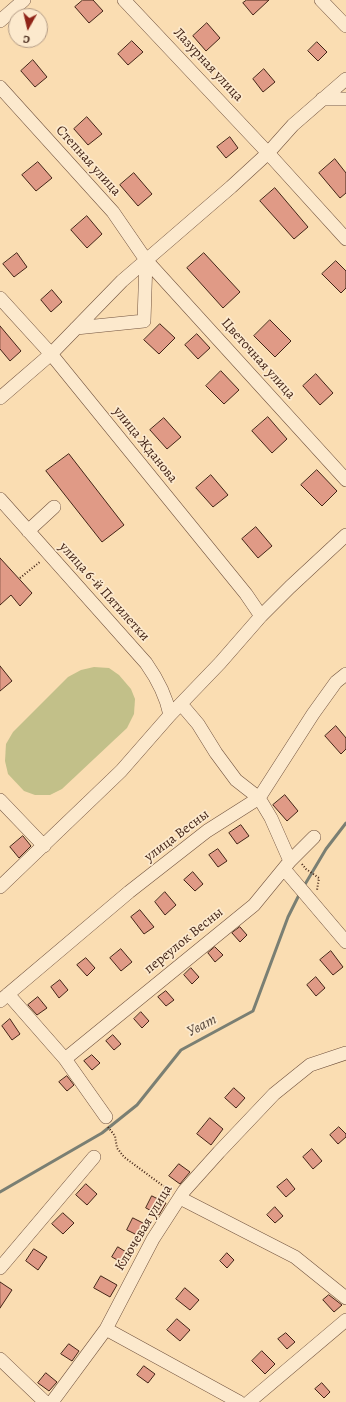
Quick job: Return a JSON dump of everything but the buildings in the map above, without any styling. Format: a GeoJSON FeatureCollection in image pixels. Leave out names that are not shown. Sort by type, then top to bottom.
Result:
{"type":"FeatureCollection","features":[{"type":"Feature","properties":{"kind":"street"},"geometry":{"type":"LineString","coordinates":[[0,21],[24,0]]}},
{"type":"Feature","properties":{"kind":"street","name":"Лазурная улица"},"geometry":{"type":"LineString","coordinates":[[124,0],[268,153]]}},
{"type":"Feature","properties":{"kind":"street"},"geometry":{"type":"LineString","coordinates":[[321,0],[346,26]]}},
{"type":"Feature","properties":{"kind":"street"},"geometry":{"type":"LineString","coordinates":[[0,398],[51,354],[122,281],[268,153],[293,125],[346,78]]}},
{"type":"Feature","properties":{"kind":"street","name":"Степная улица"},"geometry":{"type":"LineString","coordinates":[[0,88],[113,212],[146,260]]}},
{"type":"Feature","properties":{"kind":"street"},"geometry":{"type":"LineString","coordinates":[[322,99],[346,99]]}},
{"type":"Feature","properties":{"kind":"street"},"geometry":{"type":"LineString","coordinates":[[268,153],[346,239]]}},
{"type":"Feature","properties":{"kind":"street"},"geometry":{"type":"LineString","coordinates":[[76,328],[144,321],[146,260]]}},
{"type":"Feature","properties":{"kind":"street","name":"Цветочная улица"},"geometry":{"type":"LineString","coordinates":[[146,260],[346,480]]}},
{"type":"Feature","properties":{"kind":"street","name":"улица Жданова"},"geometry":{"type":"LineString","coordinates":[[0,298],[51,354],[246,594],[261,616]]}},
{"type":"Feature","properties":{"kind":"street","name":"улица 6-й Пятилетки"},"geometry":{"type":"LineString","coordinates":[[0,499],[28,531],[46,558],[146,663],[164,692],[170,715]]}},
{"type":"Feature","properties":{"kind":"street"},"geometry":{"type":"LineString","coordinates":[[28,531],[54,507]]}},
{"type":"Feature","properties":{"kind":"street"},"geometry":{"type":"LineString","coordinates":[[0,887],[121,772],[170,715],[220,663],[261,616],[346,535]]}},
{"type":"Feature","properties":{"kind":"street","name":"улица Весны"},"geometry":{"type":"LineString","coordinates":[[4,998],[130,892],[207,831],[259,798],[313,714],[336,682],[346,674]]}},
{"type":"Feature","properties":{"kind":"street"},"geometry":{"type":"LineString","coordinates":[[181,704],[198,724],[216,753],[236,780],[259,798],[271,818],[287,865],[346,942]]}},
{"type":"Feature","properties":{"kind":"street"},"geometry":{"type":"LineString","coordinates":[[0,800],[44,846]]}},
{"type":"Feature","properties":{"kind":"street","name":"переулок Весны"},"geometry":{"type":"LineString","coordinates":[[65,1059],[254,904],[287,865],[314,837]]}},
{"type":"Feature","properties":{"kind":"street"},"geometry":{"type":"LineString","coordinates":[[4,998],[65,1059],[106,1121]]}},
{"type":"Feature","properties":{"kind":"street","name":"Ключевая улица"},"geometry":{"type":"LineString","coordinates":[[52,1402],[106,1329],[153,1239],[180,1198],[219,1152],[274,1094],[310,1065],[346,1052]]}},
{"type":"Feature","properties":{"kind":"street"},"geometry":{"type":"LineString","coordinates":[[0,1268],[94,1157]]}},
{"type":"Feature","properties":{"kind":"street"},"geometry":{"type":"LineString","coordinates":[[180,1198],[295,1258],[346,1298]]}},
{"type":"Feature","properties":{"kind":"street"},"geometry":{"type":"LineString","coordinates":[[249,1402],[346,1320]]}},
{"type":"Feature","properties":{"kind":"street"},"geometry":{"type":"LineString","coordinates":[[106,1329],[239,1402]]}},
{"type":"Feature","properties":{"kind":"street"},"geometry":{"type":"LineString","coordinates":[[0,1359],[45,1402]]}},
{"type":"Feature","properties":{"kind":"path"},"geometry":{"type":"LineString","coordinates":[[20,578],[46,558]]}},
{"type":"Feature","properties":{"kind":"path"},"geometry":{"type":"LineString","coordinates":[[306,869],[320,878]]}},
{"type":"Feature","properties":{"kind":"path"},"geometry":{"type":"LineString","coordinates":[[106,1121],[115,1136],[117,1148],[124,1157],[180,1198]]}},
{"type":"Feature","properties":{"kind":"shaded area"},"geometry":{"type":"Polygon","coordinates":[[[94,667],[109,668],[119,675],[131,689],[135,699],[134,714],[127,728],[62,789],[50,795],[35,795],[24,791],[8,774],[5,761],[6,744],[13,732],[68,677],[81,670],[94,667]]]}},
{"type":"Feature","properties":{"kind":"waterway","name":"Уват"},"geometry":{"type":"LineString","coordinates":[[304,886],[326,849],[346,823]]}},
{"type":"Feature","properties":{"kind":"waterway","name":"Уват"},"geometry":{"type":"LineString","coordinates":[[0,1192],[102,1133],[137,1105],[181,1050],[253,1011],[288,917],[300,893]]}}]}
